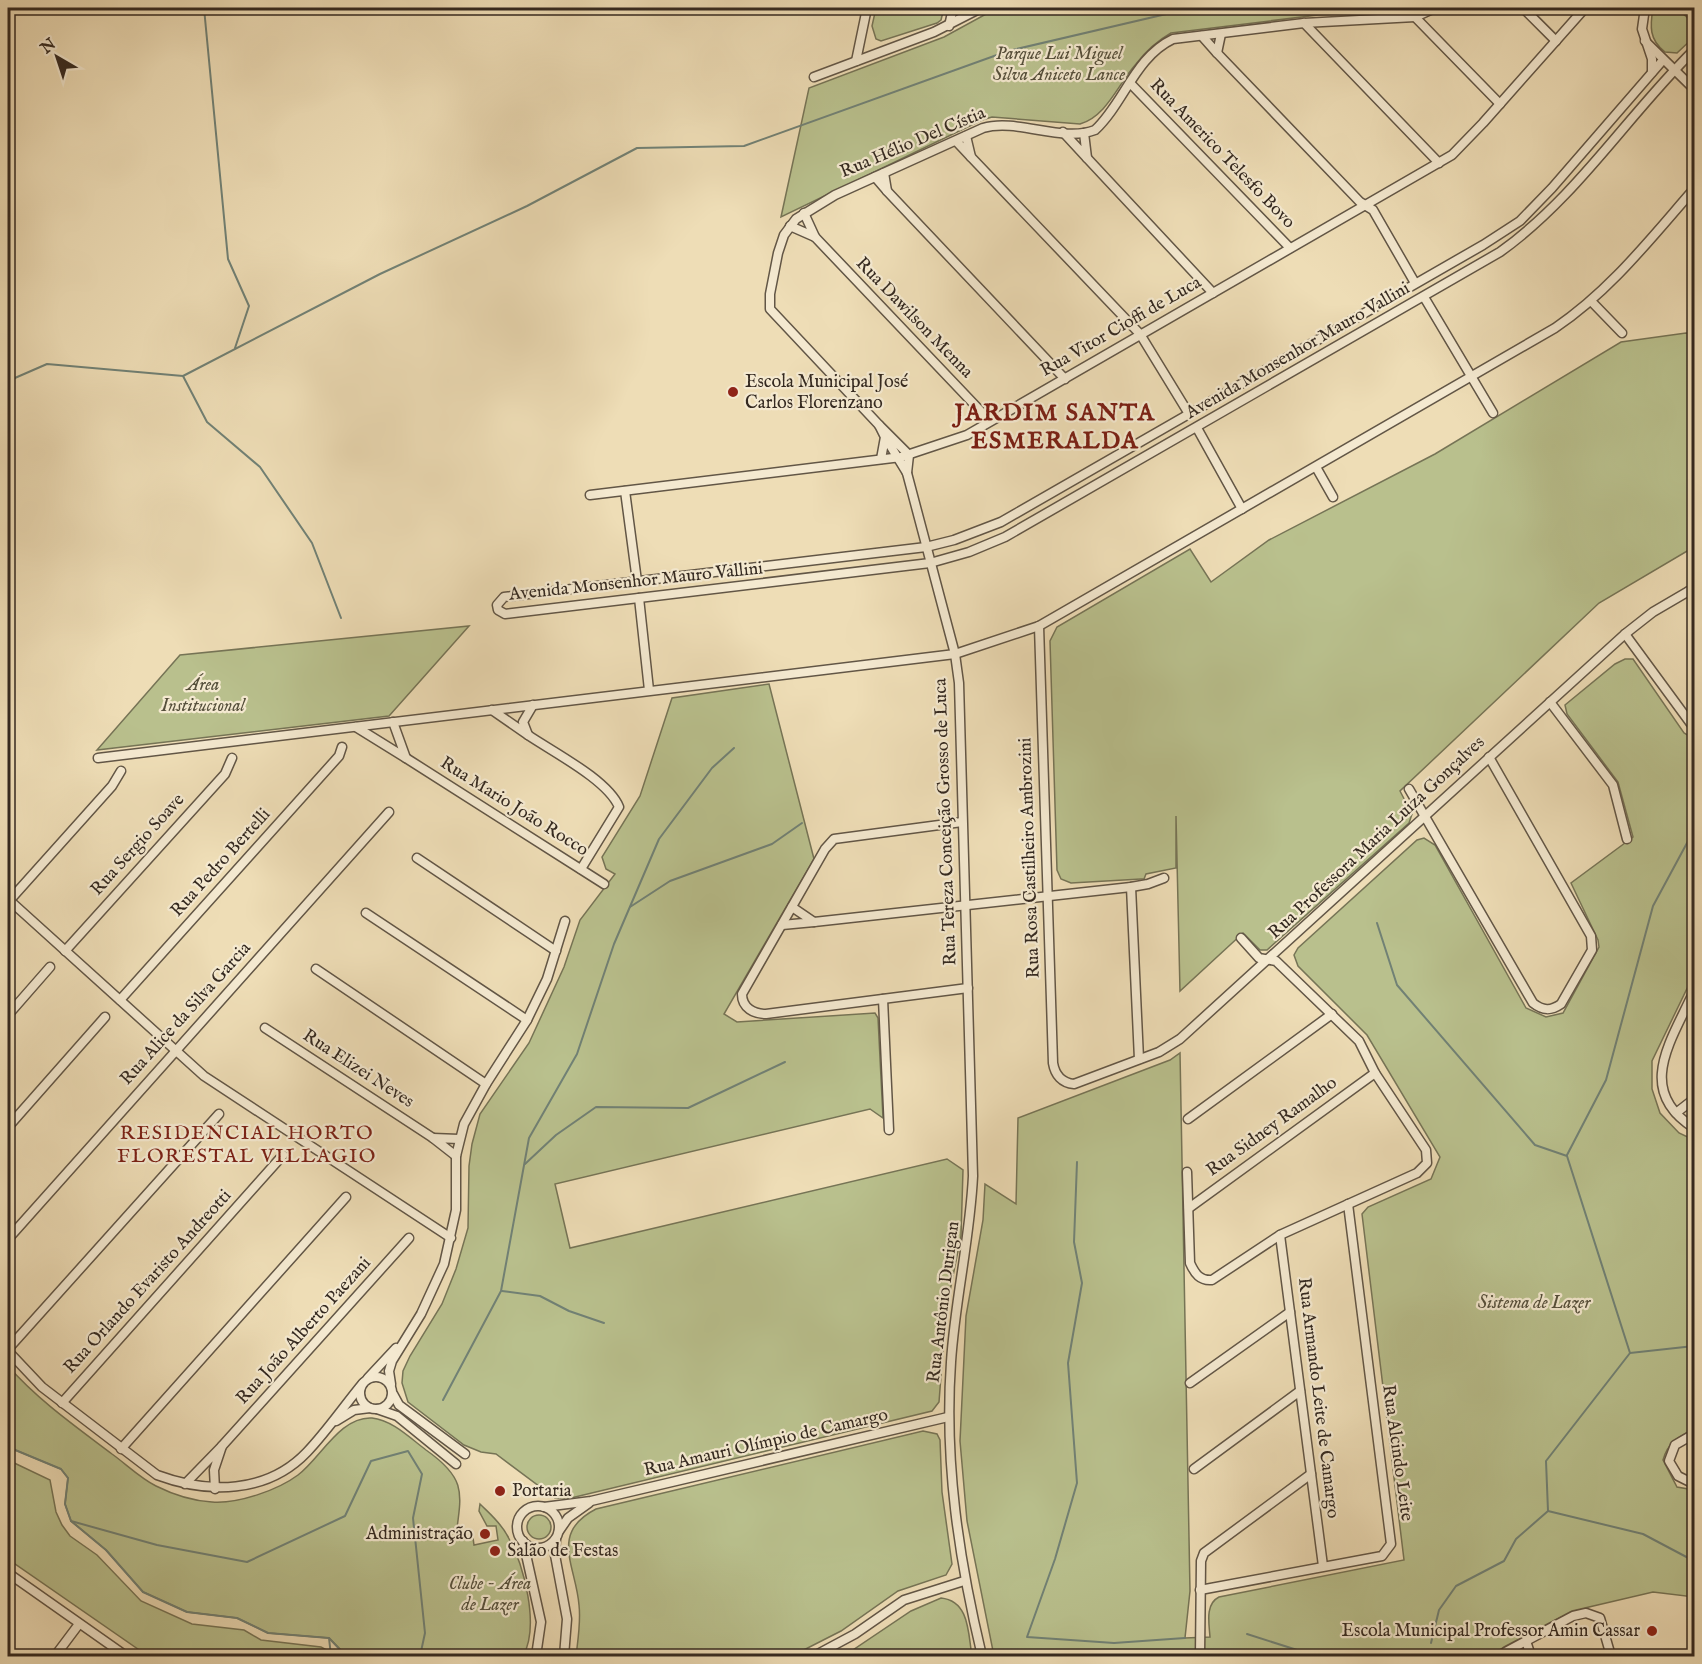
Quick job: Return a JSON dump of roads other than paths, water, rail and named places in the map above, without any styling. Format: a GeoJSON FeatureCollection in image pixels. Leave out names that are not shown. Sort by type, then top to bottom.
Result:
{"type":"FeatureCollection","features":[{"type":"Feature","properties":{"kind":"street"},"geometry":{"type":"LineString","coordinates":[[856,61],[867,8]]}},
{"type":"Feature","properties":{"kind":"street"},"geometry":{"type":"LineString","coordinates":[[949,26],[952,8]]}},
{"type":"Feature","properties":{"kind":"street"},"geometry":{"type":"LineString","coordinates":[[814,78],[949,26],[981,8]]}},
{"type":"Feature","properties":{"kind":"street"},"geometry":{"type":"LineString","coordinates":[[1087,158],[1084,133],[1095,130],[1101,125],[1130,83],[1165,43],[1173,39],[1304,23],[1419,16],[1435,8]]}},
{"type":"Feature","properties":{"kind":"street"},"geometry":{"type":"LineString","coordinates":[[1523,8],[1556,41]]}},
{"type":"Feature","properties":{"kind":"street","name":"Rua Vitor Cioffi de Luca"},"geometry":{"type":"LineString","coordinates":[[590,495],[896,458],[948,443],[1065,379],[1439,163],[1463,145],[1585,8]]}},
{"type":"Feature","properties":{"kind":"street"},"geometry":{"type":"LineString","coordinates":[[1645,8],[1642,29],[1652,59],[1652,72]]}},
{"type":"Feature","properties":{"kind":"street"},"geometry":{"type":"LineString","coordinates":[[1419,16],[1426,30],[1500,104]]}},
{"type":"Feature","properties":{"kind":"street"},"geometry":{"type":"LineString","coordinates":[[1319,22],[1324,43]]}},
{"type":"Feature","properties":{"kind":"street"},"geometry":{"type":"LineString","coordinates":[[1304,23],[1439,163]]}},
{"type":"Feature","properties":{"kind":"street"},"geometry":{"type":"LineString","coordinates":[[1217,52],[1221,34]]}},
{"type":"Feature","properties":{"kind":"street"},"geometry":{"type":"LineString","coordinates":[[1202,36],[1373,210],[1415,283]]}},
{"type":"Feature","properties":{"kind":"street"},"geometry":{"type":"LineString","coordinates":[[1645,41],[1695,89]]}},
{"type":"Feature","properties":{"kind":"street","name":"Avenida Monsenhor Mauro Vallini"},"geometry":{"type":"LineString","coordinates":[[1663,60],[1552,188],[1520,221],[1484,245],[1001,522],[954,540],[926,547],[504,597],[497,604],[498,610],[505,614],[930,563],[969,552],[1005,537],[1500,252],[1528,232],[1562,199],[1695,50]]}},
{"type":"Feature","properties":{"kind":"street","name":"Rua Americo Telesfo Bovo"},"geometry":{"type":"LineString","coordinates":[[1130,83],[1290,248]]}},
{"type":"Feature","properties":{"kind":"street","name":"Rua Hélio Del Cístia"},"geometry":{"type":"LineString","coordinates":[[793,223],[804,213],[875,177],[994,124],[1084,133]]}},
{"type":"Feature","properties":{"kind":"street"},"geometry":{"type":"LineString","coordinates":[[1063,132],[1213,292]]}},
{"type":"Feature","properties":{"kind":"street"},"geometry":{"type":"LineString","coordinates":[[966,136],[971,157]]}},
{"type":"Feature","properties":{"kind":"street"},"geometry":{"type":"LineString","coordinates":[[956,141],[1140,334],[1189,414]]}},
{"type":"Feature","properties":{"kind":"street"},"geometry":{"type":"LineString","coordinates":[[884,173],[887,190]]}},
{"type":"Feature","properties":{"kind":"street"},"geometry":{"type":"LineString","coordinates":[[875,177],[1065,379]]}},
{"type":"Feature","properties":{"kind":"street"},"geometry":{"type":"LineString","coordinates":[[98,758],[955,654],[1039,626],[1555,328],[1591,301],[1616,278],[1695,189]]}},
{"type":"Feature","properties":{"kind":"street","name":"Rua Dawilson Menna"},"geometry":{"type":"LineString","coordinates":[[804,213],[814,237]]}},
{"type":"Feature","properties":{"kind":"street","name":"Rua Dawilson Menna"},"geometry":{"type":"LineString","coordinates":[[793,223],[814,237],[990,421]]}},
{"type":"Feature","properties":{"kind":"street","name":"Rua Tereza Conceição Grosso de Luca"},"geometry":{"type":"LineString","coordinates":[[793,223],[778,253],[768,303],[772,313],[909,455],[907,473],[955,654],[959,683],[962,822],[967,905],[973,1176]]}},
{"type":"Feature","properties":{"kind":"street"},"geometry":{"type":"LineString","coordinates":[[1424,297],[1493,413]]}},
{"type":"Feature","properties":{"kind":"street"},"geometry":{"type":"LineString","coordinates":[[1591,301],[1622,333]]}},
{"type":"Feature","properties":{"kind":"street","name":"Rua Tereza Conceição Grosso de Luca"},"geometry":{"type":"LineString","coordinates":[[879,425],[896,458],[907,473]]}},
{"type":"Feature","properties":{"kind":"street"},"geometry":{"type":"LineString","coordinates":[[1197,428],[1242,509]]}},
{"type":"Feature","properties":{"kind":"street"},"geometry":{"type":"LineString","coordinates":[[880,459],[885,437]]}},
{"type":"Feature","properties":{"kind":"street"},"geometry":{"type":"LineString","coordinates":[[1316,467],[1333,497]]}},
{"type":"Feature","properties":{"kind":"street"},"geometry":{"type":"LineString","coordinates":[[625,491],[637,581]]}},
{"type":"Feature","properties":{"kind":"street","name":"Rua Professora Maria Luiza Gonçalves"},"geometry":{"type":"LineString","coordinates":[[1067,1083],[1081,1082],[1170,1047],[1426,818],[1489,757],[1625,634],[1653,612],[1693,592]]}},
{"type":"Feature","properties":{"kind":"street"},"geometry":{"type":"LineString","coordinates":[[639,598],[649,690]]}},
{"type":"Feature","properties":{"kind":"street","name":"Rua Rosa Castilheiro Ambrozini"},"geometry":{"type":"LineString","coordinates":[[1039,626],[1053,1063],[1056,1073],[1067,1083]]}},
{"type":"Feature","properties":{"kind":"street"},"geometry":{"type":"LineString","coordinates":[[1625,634],[1695,728]]}},
{"type":"Feature","properties":{"kind":"street"},"geometry":{"type":"LineString","coordinates":[[1550,702],[1613,785],[1627,839]]}},
{"type":"Feature","properties":{"kind":"street"},"geometry":{"type":"LineString","coordinates":[[523,722],[533,705]]}},
{"type":"Feature","properties":{"kind":"street"},"geometry":{"type":"LineString","coordinates":[[518,707],[528,735]]}},
{"type":"Feature","properties":{"kind":"street"},"geometry":{"type":"LineString","coordinates":[[492,710],[604,787],[616,799],[619,807],[581,869]]}},
{"type":"Feature","properties":{"kind":"street"},"geometry":{"type":"LineString","coordinates":[[388,722],[380,734],[390,747]]}},
{"type":"Feature","properties":{"kind":"street"},"geometry":{"type":"LineString","coordinates":[[388,722],[406,758]]}},
{"type":"Feature","properties":{"kind":"street","name":"Rua Mario João Rocco"},"geometry":{"type":"LineString","coordinates":[[355,727],[604,884]]}},
{"type":"Feature","properties":{"kind":"street","name":"Rua Pedro Bertelli"},"geometry":{"type":"LineString","coordinates":[[120,1000],[339,756],[342,747]]}},
{"type":"Feature","properties":{"kind":"street"},"geometry":{"type":"LineString","coordinates":[[1408,789],[1533,1003],[1544,1009],[1556,1008],[1561,1004],[1592,950],[1591,936],[1489,757]]}},
{"type":"Feature","properties":{"kind":"street","name":"Rua Sergio Soave"},"geometry":{"type":"LineString","coordinates":[[65,951],[225,774],[232,758]]}},
{"type":"Feature","properties":{"kind":"street"},"geometry":{"type":"LineString","coordinates":[[121,771],[112,786],[8,900],[204,1076],[451,1238]]}},
{"type":"Feature","properties":{"kind":"street","name":"Rua Alice da Silva Garcia"},"geometry":{"type":"LineString","coordinates":[[8,1239],[388,812]]}},
{"type":"Feature","properties":{"kind":"street"},"geometry":{"type":"LineString","coordinates":[[962,822],[834,839],[825,849],[743,989],[742,1000],[749,1009],[766,1014],[968,988]]}},
{"type":"Feature","properties":{"kind":"street"},"geometry":{"type":"LineString","coordinates":[[417,858],[556,951]]}},
{"type":"Feature","properties":{"kind":"street"},"geometry":{"type":"LineString","coordinates":[[782,925],[1049,894],[1131,887],[1164,878]]}},
{"type":"Feature","properties":{"kind":"street"},"geometry":{"type":"LineString","coordinates":[[1131,887],[1139,1059]]}},
{"type":"Feature","properties":{"kind":"street"},"geometry":{"type":"LineString","coordinates":[[792,908],[814,922]]}},
{"type":"Feature","properties":{"kind":"street"},"geometry":{"type":"LineString","coordinates":[[366,913],[527,1020]]}},
{"type":"Feature","properties":{"kind":"street"},"geometry":{"type":"LineString","coordinates":[[465,1454],[402,1407],[393,1394],[390,1366],[429,1300],[444,1264],[456,1210],[456,1156],[459,1139],[470,1110],[527,1020],[556,951],[565,921]]}},
{"type":"Feature","properties":{"kind":"street"},"geometry":{"type":"LineString","coordinates":[[1187,1172],[1190,1263],[1198,1276],[1205,1280],[1212,1280],[1280,1235],[1417,1173],[1427,1162],[1426,1150],[1375,1073],[1359,1041],[1276,961],[1259,957],[1241,938]]}},
{"type":"Feature","properties":{"kind":"street"},"geometry":{"type":"LineString","coordinates":[[8,1014],[51,967]]}},
{"type":"Feature","properties":{"kind":"street"},"geometry":{"type":"LineString","coordinates":[[316,969],[486,1084]]}},
{"type":"Feature","properties":{"kind":"street"},"geometry":{"type":"LineString","coordinates":[[1695,991],[1663,1058],[1660,1076],[1662,1090],[1676,1113],[1695,1128]]}},
{"type":"Feature","properties":{"kind":"street"},"geometry":{"type":"LineString","coordinates":[[883,999],[889,1130]]}},
{"type":"Feature","properties":{"kind":"street"},"geometry":{"type":"LineString","coordinates":[[1681,1022],[1695,1011]]}},
{"type":"Feature","properties":{"kind":"street"},"geometry":{"type":"LineString","coordinates":[[1188,1119],[1332,1014]]}},
{"type":"Feature","properties":{"kind":"street"},"geometry":{"type":"LineString","coordinates":[[8,1127],[105,1017]]}},
{"type":"Feature","properties":{"kind":"street","name":"Rua Elizei Neves"},"geometry":{"type":"LineString","coordinates":[[265,1028],[433,1138],[456,1156]]}},
{"type":"Feature","properties":{"kind":"street","name":"Rua Sidney Ramalho"},"geometry":{"type":"LineString","coordinates":[[1189,1208],[1375,1073]]}},
{"type":"Feature","properties":{"kind":"street"},"geometry":{"type":"LineString","coordinates":[[1676,1113],[1695,1099]]}},
{"type":"Feature","properties":{"kind":"street"},"geometry":{"type":"LineString","coordinates":[[219,1114],[8,1350],[42,1387],[157,1475],[185,1484],[214,1489],[238,1488],[275,1475],[306,1453],[365,1381],[406,1336]]}},
{"type":"Feature","properties":{"kind":"street"},"geometry":{"type":"LineString","coordinates":[[433,1138],[459,1139]]}},
{"type":"Feature","properties":{"kind":"street","name":"Rua Orlando Evaristo Andreotti"},"geometry":{"type":"LineString","coordinates":[[62,1403],[283,1155]]}},
{"type":"Feature","properties":{"kind":"street","name":"Rua Antônio Durigan"},"geometry":{"type":"LineString","coordinates":[[973,1176],[970,1224],[954,1326],[948,1417],[952,1490],[964,1581],[982,1656]]}},
{"type":"Feature","properties":{"kind":"street"},"geometry":{"type":"LineString","coordinates":[[121,1449],[346,1197]]}},
{"type":"Feature","properties":{"kind":"street","name":"Rua Alcindo Leite"},"geometry":{"type":"LineString","coordinates":[[1200,1590],[1382,1556],[1391,1544],[1347,1204]]}},
{"type":"Feature","properties":{"kind":"street","name":"Rua Armando Leite de Camargo"},"geometry":{"type":"LineString","coordinates":[[1280,1235],[1323,1566]]}},
{"type":"Feature","properties":{"kind":"street","name":"Rua João Alberto Paezani"},"geometry":{"type":"LineString","coordinates":[[185,1484],[409,1238]]}},
{"type":"Feature","properties":{"kind":"street"},"geometry":{"type":"LineString","coordinates":[[1190,1383],[1290,1312]]}},
{"type":"Feature","properties":{"kind":"street"},"geometry":{"type":"LineString","coordinates":[[365,1381],[380,1377],[391,1384]]}},
{"type":"Feature","properties":{"kind":"street"},"geometry":{"type":"LineString","coordinates":[[365,1381],[360,1396],[364,1404],[397,1416],[456,1464]]}},
{"type":"Feature","properties":{"kind":"street"},"geometry":{"type":"LineString","coordinates":[[1194,1469],[1300,1391]]}},
{"type":"Feature","properties":{"kind":"street"},"geometry":{"type":"LineString","coordinates":[[322,1434],[348,1413],[374,1409],[389,1403],[393,1394]]}},
{"type":"Feature","properties":{"kind":"street","name":"Rua Amauri Olímpio de Camargo"},"geometry":{"type":"LineString","coordinates":[[544,1508],[591,1501],[948,1417]]}},
{"type":"Feature","properties":{"kind":"street"},"geometry":{"type":"LineString","coordinates":[[1695,1434],[1675,1445],[1669,1461],[1678,1476],[1695,1485]]}},
{"type":"Feature","properties":{"kind":"street","name":"Rua João Alberto Paezani"},"geometry":{"type":"LineString","coordinates":[[214,1489],[214,1470],[222,1446]]}},
{"type":"Feature","properties":{"kind":"street"},"geometry":{"type":"LineString","coordinates":[[1200,1656],[1200,1590],[1204,1553],[1311,1474]]}},
{"type":"Feature","properties":{"kind":"street","name":"Rua Amauri Olímpio de Camargo"},"geometry":{"type":"LineString","coordinates":[[558,1533],[568,1518],[591,1501]]}},
{"type":"Feature","properties":{"kind":"street"},"geometry":{"type":"LineString","coordinates":[[536,1656],[541,1635],[540,1612],[518,1528],[521,1515],[532,1508],[544,1508],[557,1518],[558,1533],[555,1555],[566,1607],[564,1656]]}},
{"type":"Feature","properties":{"kind":"street"},"geometry":{"type":"LineString","coordinates":[[523,1541],[531,1547],[541,1548],[550,1544],[558,1533]]}},
{"type":"Feature","properties":{"kind":"street"},"geometry":{"type":"LineString","coordinates":[[8,1575],[126,1656]]}},
{"type":"Feature","properties":{"kind":"street"},"geometry":{"type":"LineString","coordinates":[[813,1656],[855,1634],[904,1600],[926,1590],[964,1581]]}},
{"type":"Feature","properties":{"kind":"street"},"geometry":{"type":"LineString","coordinates":[[1498,1656],[1573,1616],[1586,1613],[1600,1618],[1611,1656]]}},
{"type":"Feature","properties":{"kind":"street"},"geometry":{"type":"LineString","coordinates":[[55,1656],[79,1624]]}},
{"type":"Feature","properties":{"kind":"street"},"geometry":{"type":"LineString","coordinates":[[1527,1641],[1531,1656]]}},
{"type":"Feature","properties":{"kind":"waterway"},"geometry":{"type":"LineString","coordinates":[[204,8],[228,259],[249,306],[235,348]]}},
{"type":"Feature","properties":{"kind":"waterway"},"geometry":{"type":"LineString","coordinates":[[8,381],[47,364],[183,376],[380,274],[527,206],[637,148],[744,146],[1008,51],[1192,8]]}},
{"type":"Feature","properties":{"kind":"waterway"},"geometry":{"type":"LineString","coordinates":[[183,376],[207,422],[260,467],[312,543],[341,618]]}},
{"type":"Feature","properties":{"kind":"waterway"},"geometry":{"type":"LineString","coordinates":[[443,1400],[501,1291],[529,1138],[577,1054],[614,944],[659,839],[712,768],[734,748]]}},
{"type":"Feature","properties":{"kind":"waterway"},"geometry":{"type":"LineString","coordinates":[[630,907],[670,881],[772,844],[802,823]]}},
{"type":"Feature","properties":{"kind":"waterway"},"geometry":{"type":"LineString","coordinates":[[1567,1155],[1606,1080],[1653,906],[1694,830]]}},
{"type":"Feature","properties":{"kind":"waterway"},"geometry":{"type":"LineString","coordinates":[[1377,923],[1397,985],[1535,1145],[1567,1156],[1630,1353],[1546,1461],[1548,1511],[1516,1539],[1504,1561],[1456,1586],[1439,1610],[1431,1643]]}},
{"type":"Feature","properties":{"kind":"waterway"},"geometry":{"type":"LineString","coordinates":[[525,1164],[556,1135],[596,1107],[688,1108],[785,1062]]}},
{"type":"Feature","properties":{"kind":"waterway"},"geometry":{"type":"LineString","coordinates":[[1077,1162],[1074,1242],[1082,1283],[1068,1363],[1077,1483],[1055,1559],[1027,1637],[1114,1643],[1185,1638]]}},
{"type":"Feature","properties":{"kind":"waterway"},"geometry":{"type":"LineString","coordinates":[[502,1291],[540,1296],[569,1311],[604,1323]]}},
{"type":"Feature","properties":{"kind":"waterway"},"geometry":{"type":"LineString","coordinates":[[1630,1353],[1694,1346]]}},
{"type":"Feature","properties":{"kind":"waterway"},"geometry":{"type":"LineString","coordinates":[[8,1447],[61,1469],[68,1478],[65,1504],[71,1521],[106,1550],[143,1592],[187,1612],[237,1618],[268,1633],[329,1638],[346,1656]]}},
{"type":"Feature","properties":{"kind":"waterway"},"geometry":{"type":"LineString","coordinates":[[71,1521],[157,1545],[247,1562],[345,1516],[371,1461],[408,1451],[422,1474],[413,1518],[425,1633],[420,1656]]}},
{"type":"Feature","properties":{"kind":"waterway"},"geometry":{"type":"LineString","coordinates":[[1548,1511],[1643,1534],[1694,1561]]}},
{"type":"Feature","properties":{"kind":"waterway"},"geometry":{"type":"LineString","coordinates":[[1247,1634],[1316,1656]]}},
{"type":"Feature","properties":{"kind":"waterway"},"geometry":{"type":"LineString","coordinates":[[329,1638],[331,1656]]}},
{"type":"Feature","properties":{"kind":"place","name":"Escola Municipal José Carlos Florenzano"},"geometry":{"type":"Point","coordinates":[733,392]}},
{"type":"Feature","properties":{"kind":"place","name":"Portaria"},"geometry":{"type":"Point","coordinates":[500,1491]}},
{"type":"Feature","properties":{"kind":"place","name":"Administração"},"geometry":{"type":"Point","coordinates":[485,1534]}},
{"type":"Feature","properties":{"kind":"place","name":"Salão de Festas"},"geometry":{"type":"Point","coordinates":[495,1551]}},
{"type":"Feature","properties":{"kind":"place","name":"Escola Municipal Professor Amin Cassar"},"geometry":{"type":"Point","coordinates":[1652,1631]}},
{"type":"Feature","properties":{"kind":"district","name":"JARDIM SANTA ESMERALDA"},"geometry":{"type":"Point","coordinates":[1055,427]}},
{"type":"Feature","properties":{"kind":"district","name":"RESIDENCIAL HORTO FLORESTAL VILLAGIO"},"geometry":{"type":"Point","coordinates":[247,1144]}},
{"type":"Feature","properties":{"kind":"park label","name":"Parque Lui Miguel Silva Aniceto Lance"},"geometry":{"type":"Point","coordinates":[1059,64]}},
{"type":"Feature","properties":{"kind":"park label","name":"Área Institucional"},"geometry":{"type":"Point","coordinates":[203,695]}},
{"type":"Feature","properties":{"kind":"park label","name":"Sistema de Lazer"},"geometry":{"type":"Point","coordinates":[1534,1303]}},
{"type":"Feature","properties":{"kind":"park label","name":"Clube - Área de Lazer"},"geometry":{"type":"Point","coordinates":[490,1594]}}]}
